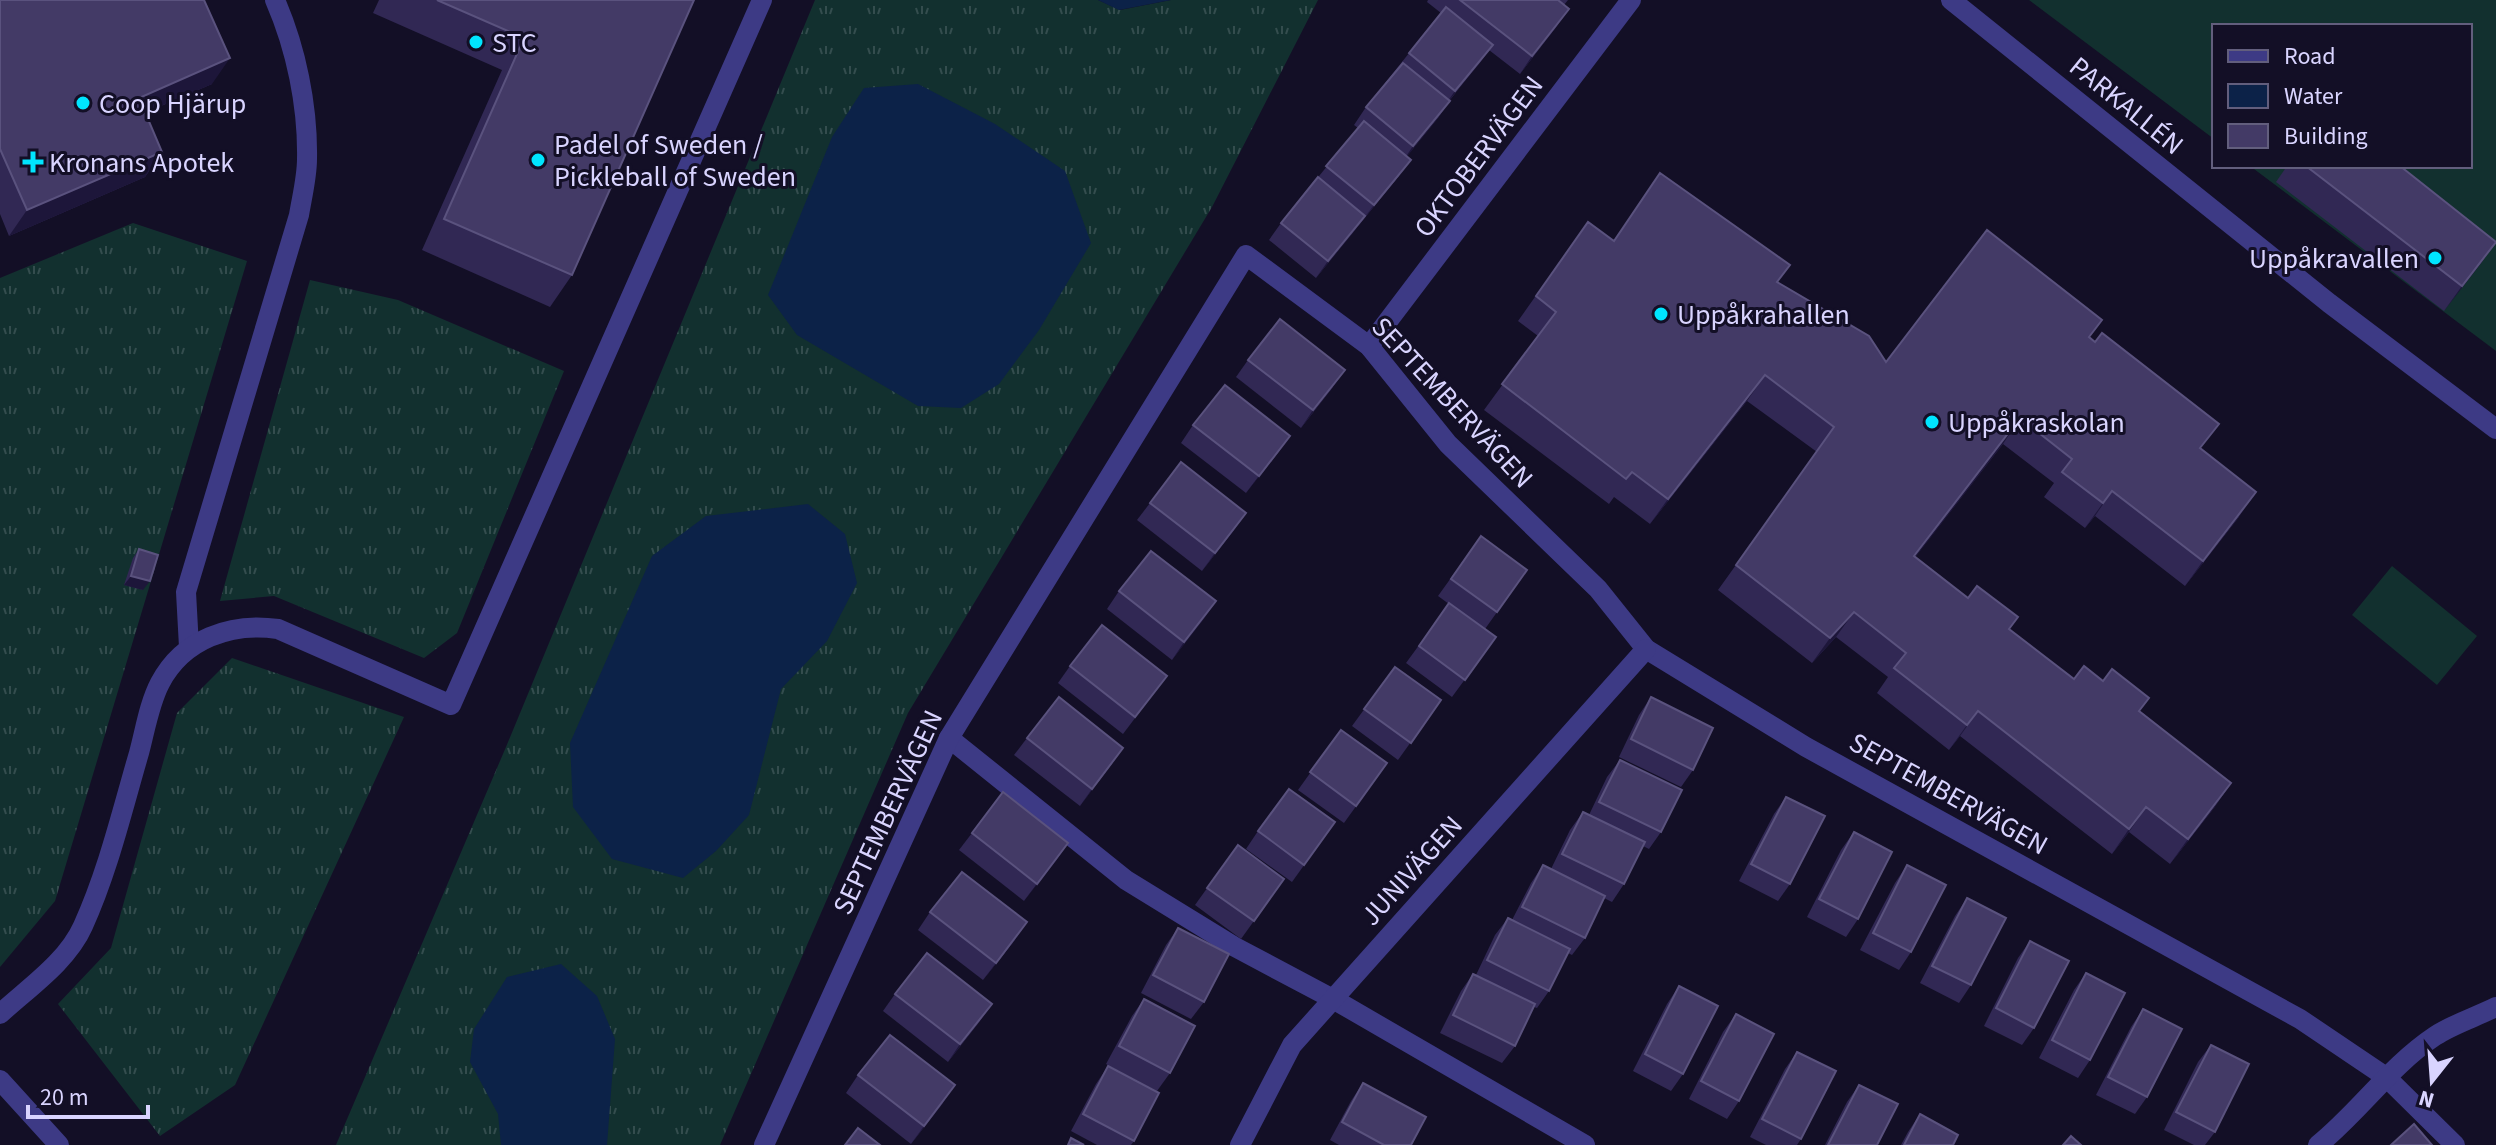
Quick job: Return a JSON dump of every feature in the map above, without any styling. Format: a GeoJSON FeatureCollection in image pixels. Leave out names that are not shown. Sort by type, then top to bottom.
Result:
{"type":"FeatureCollection","features":[{"type":"Feature","properties":{"kind":"street"},"geometry":{"type":"LineString","coordinates":[[189,647],[186,592],[299,215],[308,160],[304,109],[290,35],[275,0]]}},
{"type":"Feature","properties":{"kind":"street"},"geometry":{"type":"LineString","coordinates":[[0,1014],[51,968],[81,930],[105,872],[160,683],[189,647],[220,632],[251,625],[278,629],[451,705],[762,0]]}},
{"type":"Feature","properties":{"kind":"street","name":"OKTOBERVÄGEN"},"geometry":{"type":"LineString","coordinates":[[1369,346],[1631,0]]}},
{"type":"Feature","properties":{"kind":"street","name":"PARKALLÉN"},"geometry":{"type":"LineString","coordinates":[[1951,0],[2329,303],[2496,429]]}},
{"type":"Feature","properties":{"kind":"street","name":"SEPTEMBERVÄGEN"},"geometry":{"type":"LineString","coordinates":[[764,1145],[949,738],[1246,255],[1369,346],[1448,444],[1598,589],[1646,649],[1806,747],[2252,991],[2386,1077],[2455,1145]]}},
{"type":"Feature","properties":{"kind":"street","name":"JUNIVÄGEN"},"geometry":{"type":"LineString","coordinates":[[1240,1145],[1292,1045],[1646,649]]}},
{"type":"Feature","properties":{"kind":"street"},"geometry":{"type":"LineString","coordinates":[[949,738],[1126,880],[1235,947],[1333,999],[1578,1143]]}},
{"type":"Feature","properties":{"kind":"street"},"geometry":{"type":"LineString","coordinates":[[2318,1145],[2343,1125],[2386,1077],[2435,1036],[2496,1007]]}},
{"type":"Feature","properties":{"kind":"street"},"geometry":{"type":"LineString","coordinates":[[0,1080],[59,1145]]}},
{"type":"Feature","properties":{"kind":"green space"},"geometry":{"type":"Polygon","coordinates":[[[815,0],[1098,0],[1120,10],[1171,0],[1318,0],[1212,207],[908,713],[720,1145],[336,1145],[506,747],[815,0]]]}},
{"type":"Feature","properties":{"kind":"green space","name":"Uppåkravallen"},"geometry":{"type":"Polygon","coordinates":[[[2029,0],[2496,0],[2496,351],[2253,168],[2472,168],[2472,24],[2212,24],[2212,137],[2029,0]]]}},
{"type":"Feature","properties":{"kind":"green space"},"geometry":{"type":"Polygon","coordinates":[[[133,223],[247,261],[55,901],[0,967],[0,278],[133,223]]]}},
{"type":"Feature","properties":{"kind":"green space"},"geometry":{"type":"Polygon","coordinates":[[[310,280],[398,300],[564,371],[457,633],[424,658],[274,596],[220,601],[310,280]]]}},
{"type":"Feature","properties":{"kind":"green space"},"geometry":{"type":"Polygon","coordinates":[[[2392,566],[2477,636],[2437,685],[2352,615],[2392,566]]]}},
{"type":"Feature","properties":{"kind":"green space"},"geometry":{"type":"Polygon","coordinates":[[[232,658],[404,717],[235,1085],[160,1136],[58,1004],[111,948],[177,713],[232,658]]]}},
{"type":"Feature","properties":{"kind":"water"},"geometry":{"type":"Polygon","coordinates":[[[1098,0],[1171,0],[1119,10],[1098,0]]]}},
{"type":"Feature","properties":{"kind":"water"},"geometry":{"type":"Polygon","coordinates":[[[918,84],[995,124],[1065,171],[1091,243],[1039,330],[999,384],[961,408],[918,406],[797,335],[768,295],[832,137],[864,88],[918,84]]]}},
{"type":"Feature","properties":{"kind":"water"},"geometry":{"type":"Polygon","coordinates":[[[808,504],[845,534],[857,583],[827,641],[781,689],[749,815],[716,851],[683,878],[612,859],[573,807],[570,743],[652,556],[706,516],[808,504]]]}},
{"type":"Feature","properties":{"kind":"water"},"geometry":{"type":"Polygon","coordinates":[[[561,964],[597,996],[615,1039],[607,1145],[501,1145],[498,1114],[470,1062],[474,1029],[507,977],[561,964]]]}},
{"type":"Feature","properties":{"kind":"building","name":"Coop Hjärup"},"geometry":{"type":"Polygon","coordinates":[[[0,0],[204,0],[230,58],[139,98],[162,152],[27,210],[0,149],[0,0]]]}},
{"type":"Feature","properties":{"kind":"building","name":"Padel of Sweden / Pickleball of Sweden"},"geometry":{"type":"Polygon","coordinates":[[[437,0],[694,0],[572,275],[444,219],[524,38],[437,0]]]}},
{"type":"Feature","properties":{"kind":"building"},"geometry":{"type":"Polygon","coordinates":[[[1460,0],[1558,0],[1569,9],[1532,56],[1460,0]]]}},
{"type":"Feature","properties":{"kind":"building"},"geometry":{"type":"Polygon","coordinates":[[[1446,7],[1493,45],[1455,91],[1409,53],[1446,7]]]}},
{"type":"Feature","properties":{"kind":"building"},"geometry":{"type":"Polygon","coordinates":[[[1403,63],[1450,101],[1413,146],[1366,107],[1403,63]]]}},
{"type":"Feature","properties":{"kind":"building"},"geometry":{"type":"Polygon","coordinates":[[[1364,121],[1411,160],[1374,205],[1326,166],[1364,121]]]}},
{"type":"Feature","properties":{"kind":"building"},"geometry":{"type":"Polygon","coordinates":[[[2309,168],[2403,168],[2496,242],[2462,286],[2309,168]]]}},
{"type":"Feature","properties":{"kind":"building","name":"Uppåkraskolan"},"geometry":{"type":"Polygon","coordinates":[[[1660,173],[1790,265],[1777,282],[1869,336],[1886,362],[1987,230],[2102,320],[2089,337],[2095,342],[2102,333],[2219,424],[2200,448],[2256,492],[2203,561],[2112,491],[2103,503],[2062,472],[2072,459],[2020,418],[1914,556],[1968,598],[1977,586],[2018,617],[2009,629],[2074,679],[2084,666],[2103,681],[2112,669],[2149,698],[2139,711],[2231,783],[2188,839],[2146,807],[2129,829],[1978,711],[1967,725],[1894,668],[1906,653],[1854,612],[1830,638],[1736,565],[1834,427],[1765,375],[1668,499],[1632,472],[1626,479],[1502,384],[1556,312],[1536,296],[1588,222],[1614,241],[1660,173]]]}},
{"type":"Feature","properties":{"kind":"building"},"geometry":{"type":"Polygon","coordinates":[[[1318,177],[1365,216],[1328,261],[1281,223],[1318,177]]]}},
{"type":"Feature","properties":{"kind":"building"},"geometry":{"type":"Polygon","coordinates":[[[1280,319],[1345,370],[1313,410],[1248,360],[1280,319]]]}},
{"type":"Feature","properties":{"kind":"building"},"geometry":{"type":"Polygon","coordinates":[[[1225,385],[1290,436],[1259,476],[1193,425],[1225,385]]]}},
{"type":"Feature","properties":{"kind":"building"},"geometry":{"type":"Polygon","coordinates":[[[1181,462],[1246,513],[1215,553],[1150,503],[1181,462]]]}},
{"type":"Feature","properties":{"kind":"building"},"geometry":{"type":"Polygon","coordinates":[[[1481,536],[1527,570],[1497,612],[1451,579],[1481,536]]]}},
{"type":"Feature","properties":{"kind":"building"},"geometry":{"type":"Polygon","coordinates":[[[139,549],[158,555],[150,581],[131,576],[139,549]]]}},
{"type":"Feature","properties":{"kind":"building"},"geometry":{"type":"Polygon","coordinates":[[[1151,551],[1216,601],[1184,642],[1119,591],[1151,551]]]}},
{"type":"Feature","properties":{"kind":"building"},"geometry":{"type":"Polygon","coordinates":[[[1449,603],[1496,637],[1465,680],[1419,646],[1449,603]]]}},
{"type":"Feature","properties":{"kind":"building"},"geometry":{"type":"Polygon","coordinates":[[[1102,625],[1167,676],[1135,717],[1070,666],[1102,625]]]}},
{"type":"Feature","properties":{"kind":"building"},"geometry":{"type":"Polygon","coordinates":[[[1395,667],[1441,700],[1411,743],[1364,709],[1395,667]]]}},
{"type":"Feature","properties":{"kind":"building"},"geometry":{"type":"Polygon","coordinates":[[[1059,697],[1123,748],[1092,789],[1027,738],[1059,697]]]}},
{"type":"Feature","properties":{"kind":"building"},"geometry":{"type":"Polygon","coordinates":[[[1651,697],[1713,728],[1693,770],[1631,739],[1651,697]]]}},
{"type":"Feature","properties":{"kind":"building"},"geometry":{"type":"Polygon","coordinates":[[[1341,730],[1387,763],[1356,806],[1310,772],[1341,730]]]}},
{"type":"Feature","properties":{"kind":"building"},"geometry":{"type":"Polygon","coordinates":[[[1620,760],[1682,790],[1661,832],[1599,802],[1620,760]]]}},
{"type":"Feature","properties":{"kind":"building"},"geometry":{"type":"Polygon","coordinates":[[[1289,789],[1335,822],[1304,865],[1258,831],[1289,789]]]}},
{"type":"Feature","properties":{"kind":"building"},"geometry":{"type":"Polygon","coordinates":[[[1003,792],[1068,843],[1037,884],[972,833],[1003,792]]]}},
{"type":"Feature","properties":{"kind":"building"},"geometry":{"type":"Polygon","coordinates":[[[1786,797],[1825,816],[1790,884],[1751,864],[1786,797]]]}},
{"type":"Feature","properties":{"kind":"building"},"geometry":{"type":"Polygon","coordinates":[[[1583,812],[1645,842],[1624,884],[1562,854],[1583,812]]]}},
{"type":"Feature","properties":{"kind":"building"},"geometry":{"type":"Polygon","coordinates":[[[1854,832],[1892,852],[1858,919],[1819,899],[1854,832]]]}},
{"type":"Feature","properties":{"kind":"building"},"geometry":{"type":"Polygon","coordinates":[[[1238,845],[1284,879],[1254,921],[1207,888],[1238,845]]]}},
{"type":"Feature","properties":{"kind":"building"},"geometry":{"type":"Polygon","coordinates":[[[1543,865],[1605,896],[1585,938],[1522,907],[1543,865]]]}},
{"type":"Feature","properties":{"kind":"building"},"geometry":{"type":"Polygon","coordinates":[[[1907,865],[1946,885],[1911,952],[1873,933],[1907,865]]]}},
{"type":"Feature","properties":{"kind":"building"},"geometry":{"type":"Polygon","coordinates":[[[962,872],[1027,922],[996,963],[930,912],[962,872]]]}},
{"type":"Feature","properties":{"kind":"building"},"geometry":{"type":"Polygon","coordinates":[[[1967,898],[2006,918],[1971,985],[1932,966],[1967,898]]]}},
{"type":"Feature","properties":{"kind":"building"},"geometry":{"type":"Polygon","coordinates":[[[1508,918],[1570,949],[1549,991],[1487,960],[1508,918]]]}},
{"type":"Feature","properties":{"kind":"building"},"geometry":{"type":"Polygon","coordinates":[[[1178,928],[1229,954],[1204,1002],[1153,975],[1178,928]]]}},
{"type":"Feature","properties":{"kind":"building"},"geometry":{"type":"Polygon","coordinates":[[[2030,941],[2069,961],[2034,1028],[1996,1008],[2030,941]]]}},
{"type":"Feature","properties":{"kind":"building"},"geometry":{"type":"Polygon","coordinates":[[[927,953],[992,1004],[960,1044],[895,994],[927,953]]]}},
{"type":"Feature","properties":{"kind":"building"},"geometry":{"type":"Polygon","coordinates":[[[2086,973],[2125,993],[2090,1060],[2052,1040],[2086,973]]]}},
{"type":"Feature","properties":{"kind":"building"},"geometry":{"type":"Polygon","coordinates":[[[1473,974],[1535,1004],[1515,1046],[1453,1015],[1473,974]]]}},
{"type":"Feature","properties":{"kind":"building"},"geometry":{"type":"Polygon","coordinates":[[[1679,986],[1718,1006],[1683,1074],[1645,1054],[1679,986]]]}},
{"type":"Feature","properties":{"kind":"building"},"geometry":{"type":"Polygon","coordinates":[[[1144,999],[1195,1026],[1170,1073],[1119,1046],[1144,999]]]}},
{"type":"Feature","properties":{"kind":"building"},"geometry":{"type":"Polygon","coordinates":[[[2143,1009],[2182,1029],[2147,1097],[2108,1077],[2143,1009]]]}},
{"type":"Feature","properties":{"kind":"building"},"geometry":{"type":"Polygon","coordinates":[[[1736,1014],[1774,1034],[1739,1101],[1701,1081],[1736,1014]]]}},
{"type":"Feature","properties":{"kind":"building"},"geometry":{"type":"Polygon","coordinates":[[[890,1035],[955,1085],[924,1126],[858,1075],[890,1035]]]}},
{"type":"Feature","properties":{"kind":"building"},"geometry":{"type":"Polygon","coordinates":[[[2211,1045],[2249,1064],[2215,1132],[2176,1112],[2211,1045]]]}},
{"type":"Feature","properties":{"kind":"building"},"geometry":{"type":"Polygon","coordinates":[[[1797,1052],[1836,1071],[1801,1139],[1762,1119],[1797,1052]]]}},
{"type":"Feature","properties":{"kind":"building"},"geometry":{"type":"Polygon","coordinates":[[[1108,1066],[1159,1093],[1134,1141],[1083,1114],[1108,1066]]]}},
{"type":"Feature","properties":{"kind":"building"},"geometry":{"type":"Polygon","coordinates":[[[1363,1083],[1426,1117],[1411,1145],[1384,1145],[1342,1122],[1363,1083]]]}},
{"type":"Feature","properties":{"kind":"building"},"geometry":{"type":"Polygon","coordinates":[[[1859,1085],[1898,1104],[1877,1145],[1828,1145],[1859,1085]]]}},
{"type":"Feature","properties":{"kind":"building"},"geometry":{"type":"Polygon","coordinates":[[[1920,1114],[1958,1135],[1953,1145],[1904,1145],[1920,1114]]]}},
{"type":"Feature","properties":{"kind":"building"},"geometry":{"type":"Polygon","coordinates":[[[2414,1124],[2432,1145],[2391,1145],[2414,1124]]]}},
{"type":"Feature","properties":{"kind":"building"},"geometry":{"type":"Polygon","coordinates":[[[858,1128],[880,1145],[845,1145],[858,1128]]]}},
{"type":"Feature","properties":{"kind":"building"},"geometry":{"type":"Polygon","coordinates":[[[2071,1136],[2081,1145],[2063,1145],[2071,1136]]]}},
{"type":"Feature","properties":{"kind":"building"},"geometry":{"type":"Polygon","coordinates":[[[1071,1138],[1084,1145],[1068,1145],[1071,1138]]]}},
{"type":"Feature","properties":{"kind":"place","name":"STC"},"geometry":{"type":"Point","coordinates":[476,42]}},
{"type":"Feature","properties":{"kind":"place","name":"Coop Hjärup"},"geometry":{"type":"Point","coordinates":[83,103]}},
{"type":"Feature","properties":{"kind":"place","name":"Padel of Sweden / Pickleball of Sweden"},"geometry":{"type":"Point","coordinates":[538,160]}},
{"type":"Feature","properties":{"kind":"place","name":"Kronans Apotek"},"geometry":{"type":"Point","coordinates":[33,162]}},
{"type":"Feature","properties":{"kind":"place","name":"Uppåkravallen"},"geometry":{"type":"Point","coordinates":[2435,258]}},
{"type":"Feature","properties":{"kind":"place","name":"Uppåkrahallen"},"geometry":{"type":"Point","coordinates":[1661,314]}},
{"type":"Feature","properties":{"kind":"place","name":"Uppåkraskolan"},"geometry":{"type":"Point","coordinates":[1932,422]}}]}
